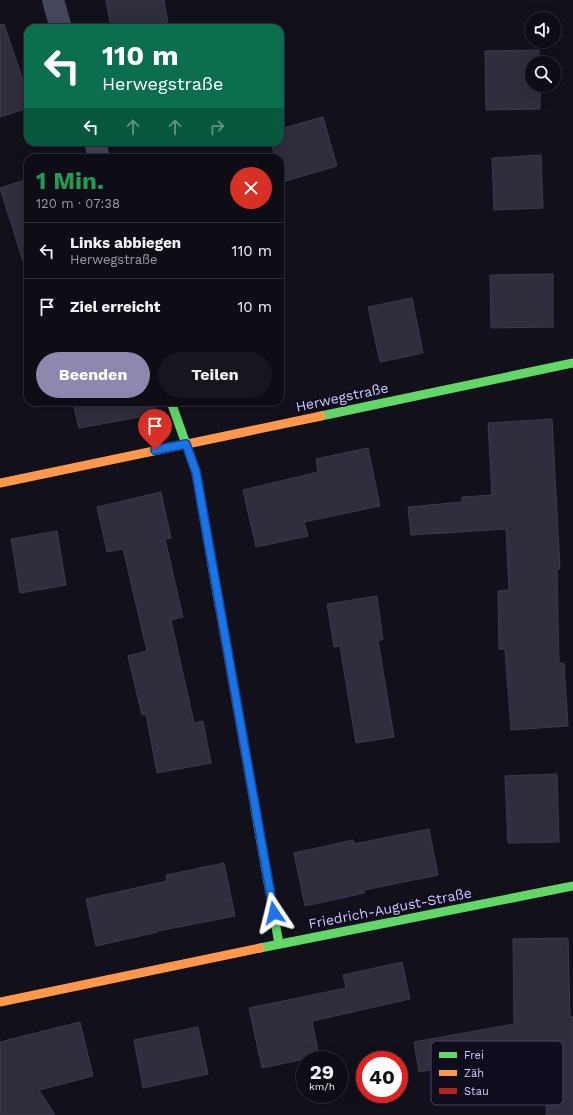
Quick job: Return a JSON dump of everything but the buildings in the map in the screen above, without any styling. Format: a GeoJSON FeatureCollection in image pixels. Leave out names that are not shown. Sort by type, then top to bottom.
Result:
{"type":"FeatureCollection","features":[{"type":"Feature","properties":{"kind":"street"},"geometry":{"type":"LineString","coordinates":[[53,0],[60,24]]}},
{"type":"Feature","properties":{"kind":"street","name":"Herwegstraße"},"geometry":{"type":"LineString","coordinates":[[0,483],[573,363]]}},
{"type":"Feature","properties":{"kind":"street"},"geometry":{"type":"LineString","coordinates":[[172,406],[196,472],[279,944]]}},
{"type":"Feature","properties":{"kind":"street","name":"Friedrich-August-Straße"},"geometry":{"type":"LineString","coordinates":[[0,1002],[279,944],[573,886]]}},
{"type":"Feature","properties":{"kind":"traffic: fast"},"geometry":{"type":"LineString","coordinates":[[321,416],[573,363]]}},
{"type":"Feature","properties":{"kind":"traffic: fast"},"geometry":{"type":"LineString","coordinates":[[172,406],[196,472],[219,605]]}},
{"type":"Feature","properties":{"kind":"traffic: fast"},"geometry":{"type":"LineString","coordinates":[[255,809],[279,944]]}},
{"type":"Feature","properties":{"kind":"traffic: fast"},"geometry":{"type":"LineString","coordinates":[[260,948],[573,886]]}},
{"type":"Feature","properties":{"kind":"traffic: slow"},"geometry":{"type":"LineString","coordinates":[[0,483],[321,416]]}},
{"type":"Feature","properties":{"kind":"traffic: slow"},"geometry":{"type":"LineString","coordinates":[[0,1002],[260,948]]}},
{"type":"Feature","properties":{"kind":"traffic: jam"},"geometry":{"type":"LineString","coordinates":[[219,605],[255,809]]}},
{"type":"Feature","properties":{"kind":"route"},"geometry":{"type":"LineString","coordinates":[[155,450],[186,444],[196,472],[274,913]]}}]}
